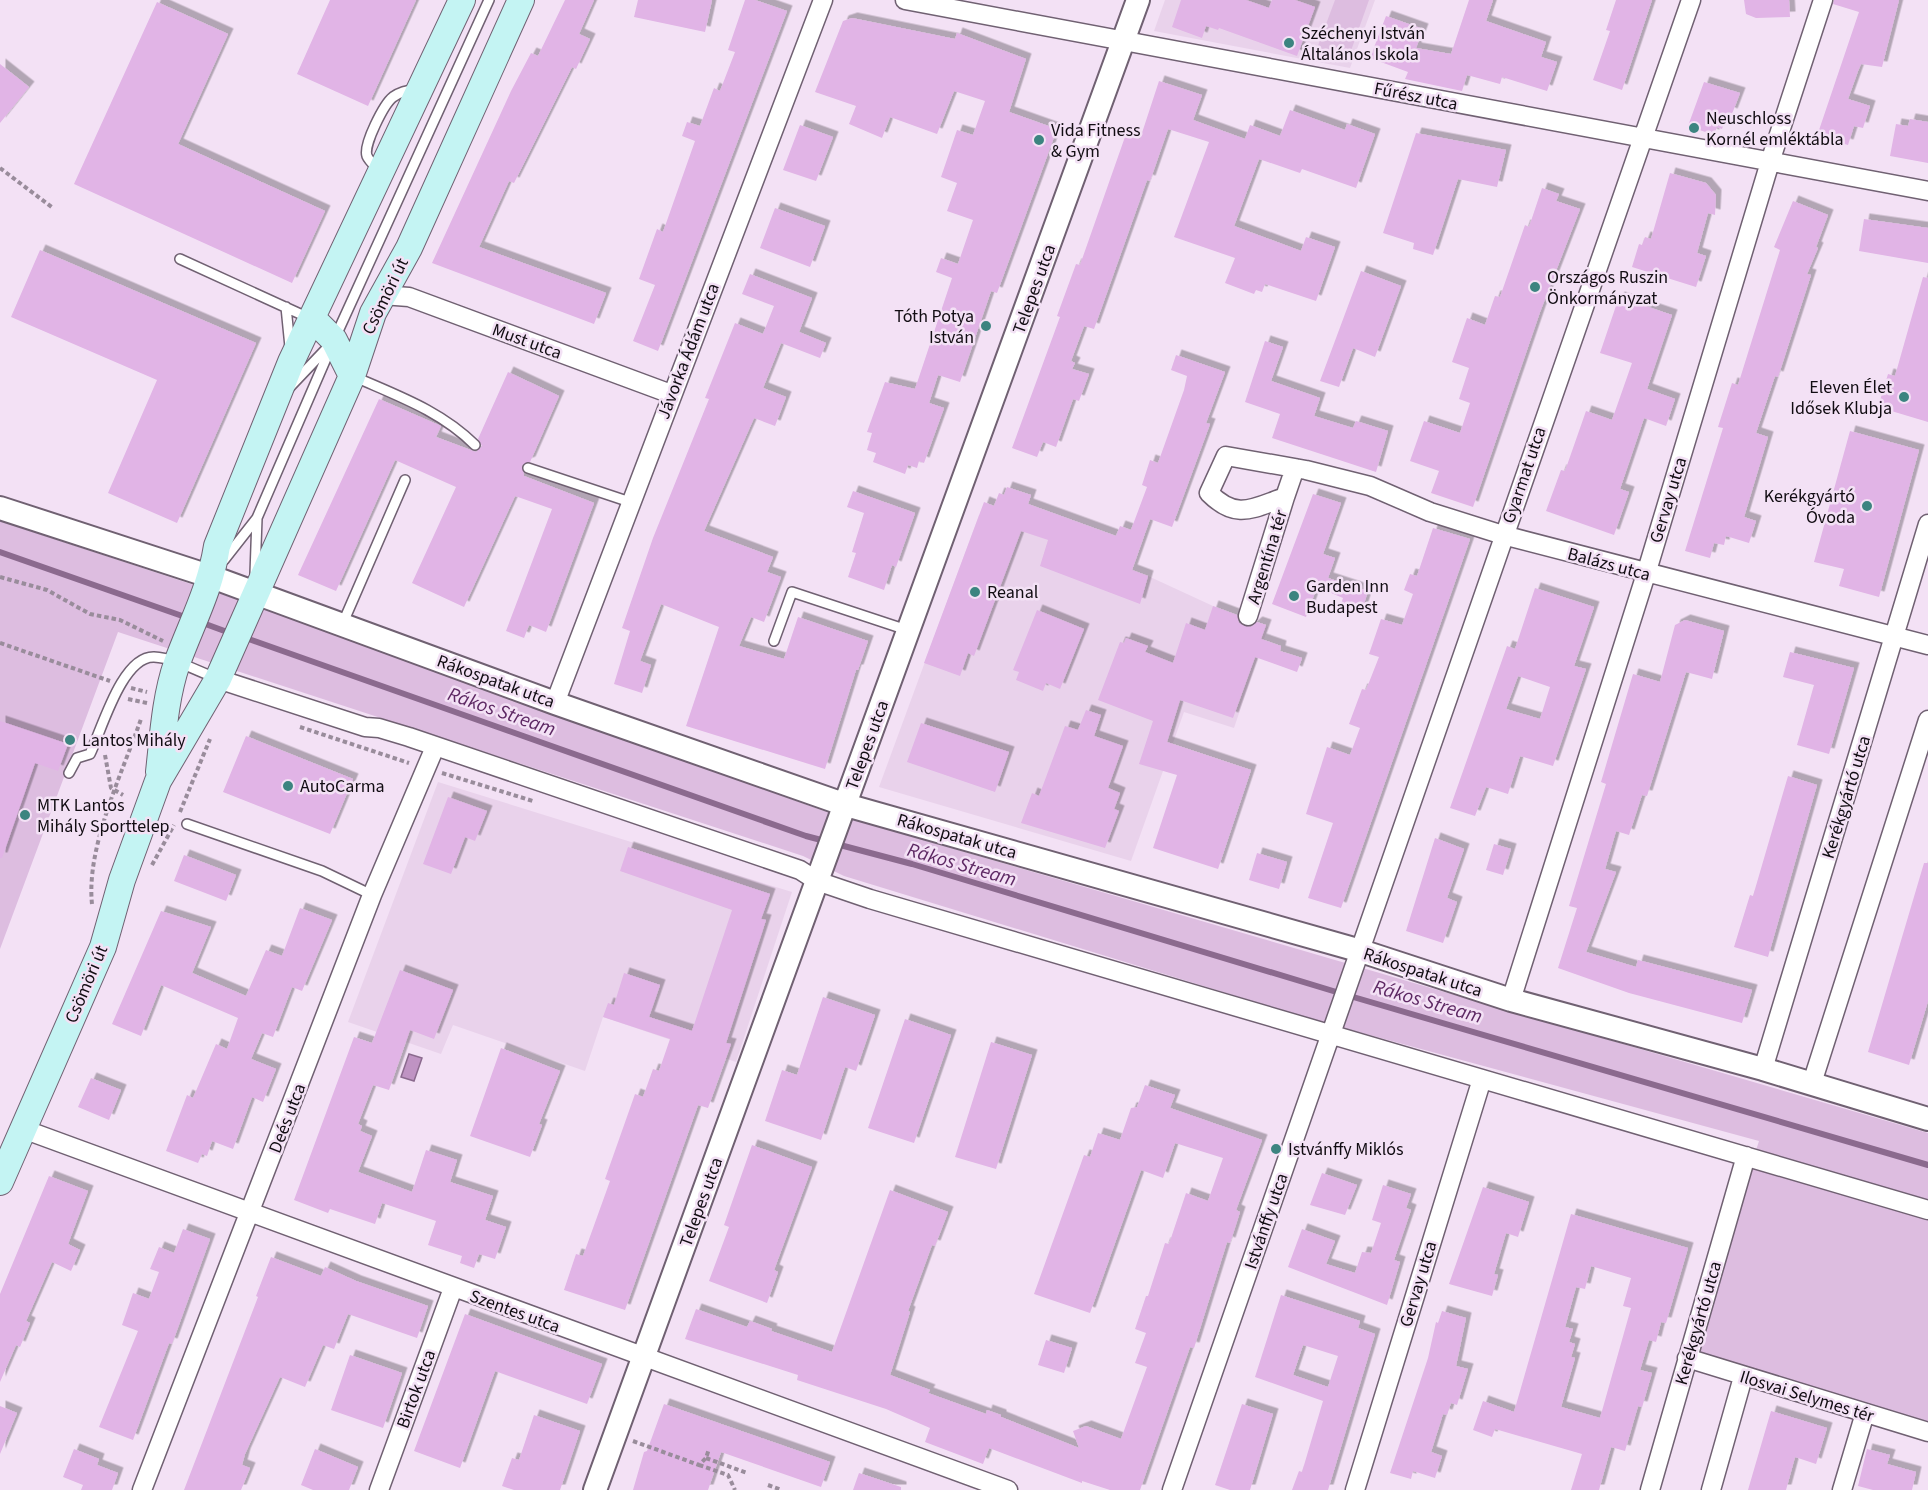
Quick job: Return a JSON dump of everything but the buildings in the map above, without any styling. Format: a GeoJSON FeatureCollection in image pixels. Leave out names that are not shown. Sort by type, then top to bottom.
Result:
{"type":"FeatureCollection","features":[{"type":"Feature","properties":{"kind":"main road","name":"Csömöri út"},"geometry":{"type":"LineString","coordinates":[[158,781],[151,701],[172,653],[212,577],[217,546],[291,362],[462,0]]}},
{"type":"Feature","properties":{"kind":"main road","name":"Csömöri út"},"geometry":{"type":"LineString","coordinates":[[0,1182],[103,947],[122,880],[158,781],[222,669],[352,376],[382,295],[413,238],[521,0]]}},
{"type":"Feature","properties":{"kind":"main road"},"geometry":{"type":"LineString","coordinates":[[313,319],[337,335],[352,376]]}},
{"type":"Feature","properties":{"kind":"main road"},"geometry":{"type":"LineString","coordinates":[[337,335],[368,328]]}},
{"type":"Feature","properties":{"kind":"street","name":"Jávorka Ádám utca"},"geometry":{"type":"LineString","coordinates":[[555,703],[823,0]]}},
{"type":"Feature","properties":{"kind":"street","name":"Fűrész utca"},"geometry":{"type":"LineString","coordinates":[[905,0],[1928,191]]}},
{"type":"Feature","properties":{"kind":"street","name":"Telepes utca"},"geometry":{"type":"LineString","coordinates":[[595,1490],[1138,0]]}},
{"type":"Feature","properties":{"kind":"street","name":"Gyarmat utca"},"geometry":{"type":"LineString","coordinates":[[1361,951],[1503,535],[1691,0]]}},
{"type":"Feature","properties":{"kind":"street","name":"Gervay utca"},"geometry":{"type":"LineString","coordinates":[[1510,1000],[1646,574],[1770,162],[1823,0]]}},
{"type":"Feature","properties":{"kind":"street","name":"Must utca"},"geometry":{"type":"LineString","coordinates":[[382,295],[409,297],[671,394]]}},
{"type":"Feature","properties":{"kind":"street","name":"Argentína tér"},"geometry":{"type":"LineString","coordinates":[[1248,616],[1295,468],[1226,456],[1209,493],[1223,507],[1238,511],[1285,497]]}},
{"type":"Feature","properties":{"kind":"street","name":"Balázs utca"},"geometry":{"type":"LineString","coordinates":[[1295,468],[1370,486],[1430,512],[1503,535],[1646,574],[1928,645]]}},
{"type":"Feature","properties":{"kind":"street","name":"Rákospatak utca"},"geometry":{"type":"LineString","coordinates":[[0,508],[212,577],[251,601],[342,625],[555,703],[842,815],[1361,951],[1510,1000],[1763,1069],[1928,1119]]}},
{"type":"Feature","properties":{"kind":"street","name":"Kerékgyártó utca"},"geometry":{"type":"LineString","coordinates":[[1763,1069],[1928,524]]}},
{"type":"Feature","properties":{"kind":"street"},"geometry":{"type":"LineString","coordinates":[[222,669],[435,747],[800,870],[820,873],[870,899],[1928,1210]]}},
{"type":"Feature","properties":{"kind":"street"},"geometry":{"type":"LineString","coordinates":[[1812,1083],[1928,720]]}},
{"type":"Feature","properties":{"kind":"street","name":"Deés utca"},"geometry":{"type":"LineString","coordinates":[[142,1490],[372,895],[435,747]]}},
{"type":"Feature","properties":{"kind":"street","name":"Istvánffy utca"},"geometry":{"type":"LineString","coordinates":[[1172,1490],[1361,951]]}},
{"type":"Feature","properties":{"kind":"street","name":"Gervay utca"},"geometry":{"type":"LineString","coordinates":[[1354,1490],[1482,1078]]}},
{"type":"Feature","properties":{"kind":"street","name":"Szentes utca"},"geometry":{"type":"LineString","coordinates":[[23,1129],[1008,1490]]}},
{"type":"Feature","properties":{"kind":"street","name":"Kerékgyártó utca"},"geometry":{"type":"LineString","coordinates":[[1650,1490],[1746,1156]]}},
{"type":"Feature","properties":{"kind":"street","name":"Birtok utca"},"geometry":{"type":"LineString","coordinates":[[379,1490],[453,1288]]}},
{"type":"Feature","properties":{"kind":"street","name":"Ilosvai Selymes tér"},"geometry":{"type":"LineString","coordinates":[[1687,1358],[1743,1377],[1928,1431]]}},
{"type":"Feature","properties":{"kind":"street"},"geometry":{"type":"LineString","coordinates":[[1711,1490],[1743,1377]]}},
{"type":"Feature","properties":{"kind":"street"},"geometry":{"type":"LineString","coordinates":[[1842,1490],[1865,1413]]}},
{"type":"Feature","properties":{"kind":"lane","name":"Csömöri út"},"geometry":{"type":"LineString","coordinates":[[212,577],[257,518],[489,0]]}},
{"type":"Feature","properties":{"kind":"lane"},"geometry":{"type":"LineString","coordinates":[[180,259],[313,319]]}},
{"type":"Feature","properties":{"kind":"lane"},"geometry":{"type":"LineString","coordinates":[[286,307],[291,362]]}},
{"type":"Feature","properties":{"kind":"lane","name":"Csömöri út"},"geometry":{"type":"LineString","coordinates":[[275,400],[300,380],[337,335]]}},
{"type":"Feature","properties":{"kind":"lane"},"geometry":{"type":"LineString","coordinates":[[352,376],[434,412],[457,428],[475,445]]}},
{"type":"Feature","properties":{"kind":"lane"},"geometry":{"type":"LineString","coordinates":[[528,468],[630,502]]}},
{"type":"Feature","properties":{"kind":"lane"},"geometry":{"type":"LineString","coordinates":[[342,625],[405,480]]}},
{"type":"Feature","properties":{"kind":"lane","name":"Csömöri út"},"geometry":{"type":"LineString","coordinates":[[251,601],[257,518]]}},
{"type":"Feature","properties":{"kind":"lane"},"geometry":{"type":"LineString","coordinates":[[774,641],[792,591],[909,631]]}},
{"type":"Feature","properties":{"kind":"lane"},"geometry":{"type":"LineString","coordinates":[[69,773],[76,758],[90,754],[120,685],[130,669],[147,657],[172,653],[222,669]]}},
{"type":"Feature","properties":{"kind":"lane"},"geometry":{"type":"LineString","coordinates":[[187,824],[313,867],[372,895]]}},
{"type":"Feature","properties":{"kind":"path"},"geometry":{"type":"LineString","coordinates":[[0,168],[53,208]]}},
{"type":"Feature","properties":{"kind":"path"},"geometry":{"type":"LineString","coordinates":[[0,577],[47,590],[90,614],[120,620],[172,653]]}},
{"type":"Feature","properties":{"kind":"path"},"geometry":{"type":"LineString","coordinates":[[0,643],[120,685],[151,701]]}},
{"type":"Feature","properties":{"kind":"path"},"geometry":{"type":"LineString","coordinates":[[120,685],[128,699]]}},
{"type":"Feature","properties":{"kind":"path"},"geometry":{"type":"LineString","coordinates":[[128,699],[151,701]]}},
{"type":"Feature","properties":{"kind":"path"},"geometry":{"type":"LineString","coordinates":[[124,709],[128,699]]}},
{"type":"Feature","properties":{"kind":"path"},"geometry":{"type":"LineString","coordinates":[[92,908],[90,887],[95,851],[151,701]]}},
{"type":"Feature","properties":{"kind":"path"},"geometry":{"type":"LineString","coordinates":[[122,880],[144,873],[158,857],[201,764],[211,735]]}},
{"type":"Feature","properties":{"kind":"path"},"geometry":{"type":"LineString","coordinates":[[357,746],[425,768]]}},
{"type":"Feature","properties":{"kind":"path"},"geometry":{"type":"LineString","coordinates":[[106,752],[111,788],[115,793],[123,795]]}},
{"type":"Feature","properties":{"kind":"path"},"geometry":{"type":"LineString","coordinates":[[615,1436],[728,1475],[735,1490]]}},
{"type":"Feature","properties":{"kind":"path"},"geometry":{"type":"LineString","coordinates":[[699,1465],[706,1458],[709,1449]]}},
{"type":"Feature","properties":{"kind":"path"},"geometry":{"type":"LineString","coordinates":[[706,1458],[747,1473]]}},
{"type":"Feature","properties":{"kind":"path"},"geometry":{"type":"LineString","coordinates":[[768,1485],[782,1490]]}},
{"type":"Feature","properties":{"kind":"shaded area","name":"Széchenyi István Általános Iskola"},"geometry":{"type":"Polygon","coordinates":[[[1165,0],[1375,0],[1350,68],[1154,31],[1165,0]]]}},
{"type":"Feature","properties":{"kind":"shaded area"},"geometry":{"type":"Polygon","coordinates":[[[1335,0],[1369,0],[1347,62],[1316,51],[1335,0]]]}},
{"type":"Feature","properties":{"kind":"shaded area"},"geometry":{"type":"Polygon","coordinates":[[[979,515],[1148,576],[1213,606],[1268,627],[1234,728],[1184,712],[1131,861],[879,787],[979,515]]]}},
{"type":"Feature","properties":{"kind":"shaded area"},"geometry":{"type":"Polygon","coordinates":[[[0,521],[276,612],[821,810],[1928,1133],[1928,1441],[1686,1366],[1759,1141],[1318,1021],[844,876],[803,856],[118,632],[0,949],[0,521]]]}},
{"type":"Feature","properties":{"kind":"shaded area"},"geometry":{"type":"Polygon","coordinates":[[[438,782],[792,892],[736,1062],[603,1017],[585,1071],[453,1025],[441,1054],[348,1022],[438,782]]]}},
{"type":"Feature","properties":{"kind":"shaded area"},"geometry":{"type":"Polygon","coordinates":[[[409,1054],[422,1058],[414,1081],[401,1077],[409,1054]]]}},
{"type":"Feature","properties":{"kind":"waterway","name":"Rákos Stream"},"geometry":{"type":"LineString","coordinates":[[0,552],[188,618]]}},
{"type":"Feature","properties":{"kind":"waterway","name":"Rákos Stream"},"geometry":{"type":"LineString","coordinates":[[200,622],[230,633]]}},
{"type":"Feature","properties":{"kind":"waterway","name":"Rákos Stream"},"geometry":{"type":"LineString","coordinates":[[243,637],[806,836],[912,864],[1343,994],[1928,1165]]}},
{"type":"Feature","properties":{"kind":"place","name":"Széchenyi István Általános Iskola"},"geometry":{"type":"Point","coordinates":[1289,43]}},
{"type":"Feature","properties":{"kind":"place","name":"Neuschloss Kornél emléktábla"},"geometry":{"type":"Point","coordinates":[1694,128]}},
{"type":"Feature","properties":{"kind":"place","name":"Vida Fitness & Gym"},"geometry":{"type":"Point","coordinates":[1039,140]}},
{"type":"Feature","properties":{"kind":"place","name":"Országos Ruszin Önkormányzat"},"geometry":{"type":"Point","coordinates":[1535,287]}},
{"type":"Feature","properties":{"kind":"place","name":"Tóth Potya István"},"geometry":{"type":"Point","coordinates":[986,326]}},
{"type":"Feature","properties":{"kind":"place","name":"Eleven Élet Idősek Klubja"},"geometry":{"type":"Point","coordinates":[1904,397]}},
{"type":"Feature","properties":{"kind":"place","name":"Kerékgyártó Óvoda"},"geometry":{"type":"Point","coordinates":[1867,506]}},
{"type":"Feature","properties":{"kind":"place","name":"Reanal"},"geometry":{"type":"Point","coordinates":[975,592]}},
{"type":"Feature","properties":{"kind":"place","name":"Garden Inn Budapest"},"geometry":{"type":"Point","coordinates":[1294,596]}},
{"type":"Feature","properties":{"kind":"place","name":"Lantos Mihály"},"geometry":{"type":"Point","coordinates":[70,740]}},
{"type":"Feature","properties":{"kind":"place","name":"AutoCarma"},"geometry":{"type":"Point","coordinates":[288,786]}},
{"type":"Feature","properties":{"kind":"place","name":"MTK Lantos Mihály Sporttelep"},"geometry":{"type":"Point","coordinates":[25,815]}},
{"type":"Feature","properties":{"kind":"place","name":"Istvánffy Miklós"},"geometry":{"type":"Point","coordinates":[1276,1149]}}]}
